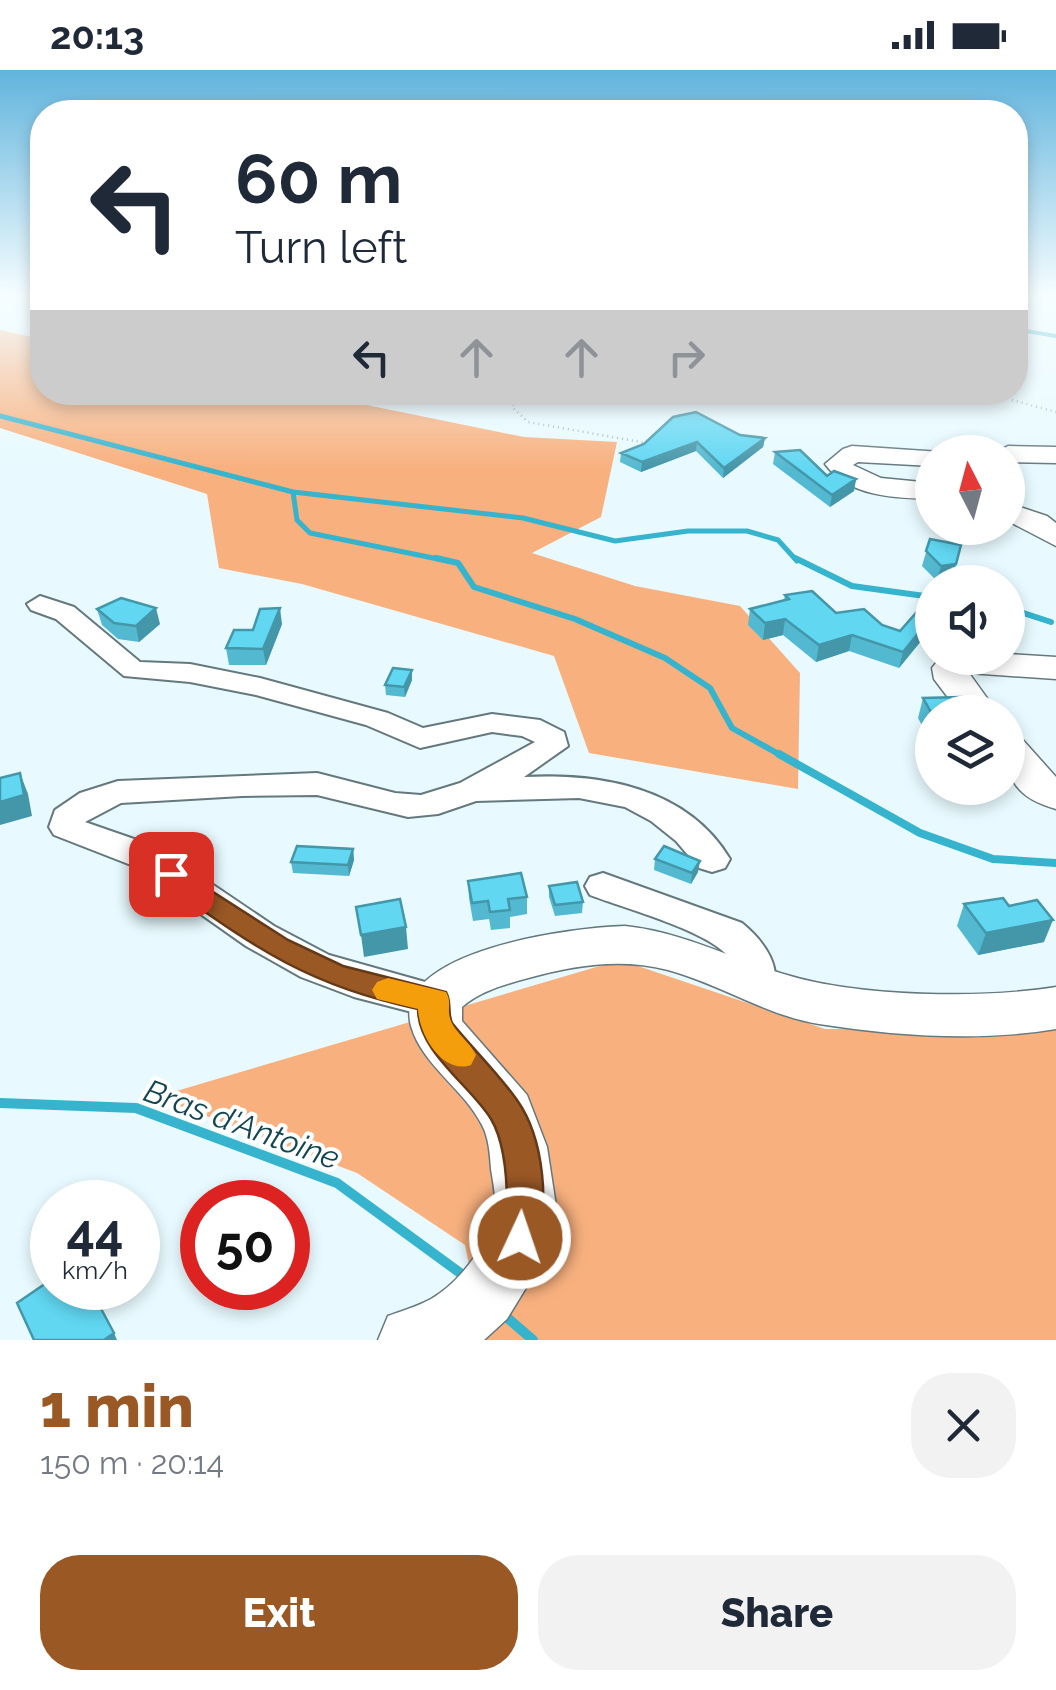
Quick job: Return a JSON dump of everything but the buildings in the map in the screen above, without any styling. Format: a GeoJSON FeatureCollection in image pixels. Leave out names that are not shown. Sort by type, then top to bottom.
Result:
{"type":"FeatureCollection","features":[{"type":"Feature","properties":{"kind":"main road"},"geometry":{"type":"LineString","coordinates":[[915,457],[852,454],[838,464],[856,478],[915,490]]}},
{"type":"Feature","properties":{"kind":"main road"},"geometry":{"type":"LineString","coordinates":[[1025,454],[1056,455]]}},
{"type":"Feature","properties":{"kind":"main road"},"geometry":{"type":"LineString","coordinates":[[1025,518],[1056,537]]}},
{"type":"Feature","properties":{"kind":"main road"},"geometry":{"type":"LineString","coordinates":[[965,695],[952,679],[950,668],[956,661],[1056,668]]}},
{"type":"Feature","properties":{"kind":"main road"},"geometry":{"type":"LineString","coordinates":[[1025,769],[1036,783],[1056,795]]}},
{"type":"Feature","properties":{"kind":"main road"},"geometry":{"type":"LineString","coordinates":[[433,1331],[484,1296],[520,1238],[526,1206],[518,1147],[507,1113],[438,1030],[432,1014],[435,1000],[457,981],[598,943],[644,946],[676,954],[756,986],[819,1003],[1018,1012],[1056,1008]]}},
{"type":"Feature","properties":{"kind":"street"},"geometry":{"type":"LineString","coordinates":[[40,604],[80,623],[120,662],[134,670],[190,673],[260,686],[342,708],[420,738],[492,724],[530,727],[553,739],[552,746],[536,756],[458,794],[416,806],[318,784],[118,792],[75,810],[67,818],[66,826],[144,856],[278,948],[364,985],[435,1000]]}},
{"type":"Feature","properties":{"kind":"street"},"geometry":{"type":"LineString","coordinates":[[458,794],[552,785],[624,794],[676,819],[712,860]]}},
{"type":"Feature","properties":{"kind":"street"},"geometry":{"type":"LineString","coordinates":[[602,886],[728,933],[744,945],[753,961],[756,986]]}},
{"type":"Feature","properties":{"kind":"path"},"geometry":{"type":"LineString","coordinates":[[1028,404],[1056,412]]}},
{"type":"Feature","properties":{"kind":"path"},"geometry":{"type":"LineString","coordinates":[[513,405],[528,422],[646,443]]}},
{"type":"Feature","properties":{"kind":"shaded area"},"geometry":{"type":"Polygon","coordinates":[[[0,351],[30,351],[30,405],[367,405],[524,437],[617,442],[601,517],[532,553],[635,586],[740,606],[800,673],[798,789],[589,753],[554,656],[302,584],[219,568],[207,494],[0,428],[0,351]]]}},
{"type":"Feature","properties":{"kind":"shaded area"},"geometry":{"type":"Polygon","coordinates":[[[620,960],[825,1029],[1056,1029],[1056,1340],[472,1340],[483,1334],[465,1245],[357,1173],[156,1097],[620,960]]]}},
{"type":"Feature","properties":{"kind":"waterway"},"geometry":{"type":"LineString","coordinates":[[0,416],[293,492]]}},
{"type":"Feature","properties":{"kind":"waterway"},"geometry":{"type":"LineString","coordinates":[[293,492],[523,518],[615,541],[688,531],[747,531],[778,540],[797,561]]}},
{"type":"Feature","properties":{"kind":"waterway"},"geometry":{"type":"LineString","coordinates":[[293,492],[297,520],[310,533],[448,561]]}},
{"type":"Feature","properties":{"kind":"waterway"},"geometry":{"type":"LineString","coordinates":[[436,558],[458,563],[474,587],[575,619],[665,658],[710,688],[732,728],[784,757]]}},
{"type":"Feature","properties":{"kind":"waterway"},"geometry":{"type":"LineString","coordinates":[[795,558],[852,586],[915,595]]}},
{"type":"Feature","properties":{"kind":"waterway"},"geometry":{"type":"LineString","coordinates":[[1025,614],[1051,622]]}},
{"type":"Feature","properties":{"kind":"waterway"},"geometry":{"type":"LineString","coordinates":[[779,754],[920,833],[993,859],[1056,863]]}},
{"type":"Feature","properties":{"kind":"waterway","name":"Bras d'Antoine"},"geometry":{"type":"LineString","coordinates":[[0,1103],[136,1108],[337,1183],[467,1278]]}},
{"type":"Feature","properties":{"kind":"waterway","name":"Bras d'Antoine"},"geometry":{"type":"LineString","coordinates":[[504,1315],[533,1340]]}},
{"type":"Feature","properties":{"kind":"slow traffic"},"geometry":{"type":"LineString","coordinates":[[388,990],[435,1000],[432,1014],[438,1030],[460,1055]]}},
{"type":"Feature","properties":{"kind":"route"},"geometry":{"type":"LineString","coordinates":[[171,874],[278,948],[332,974],[435,1000],[432,1014],[438,1030],[507,1113],[518,1147],[526,1206],[520,1238]]}}]}
